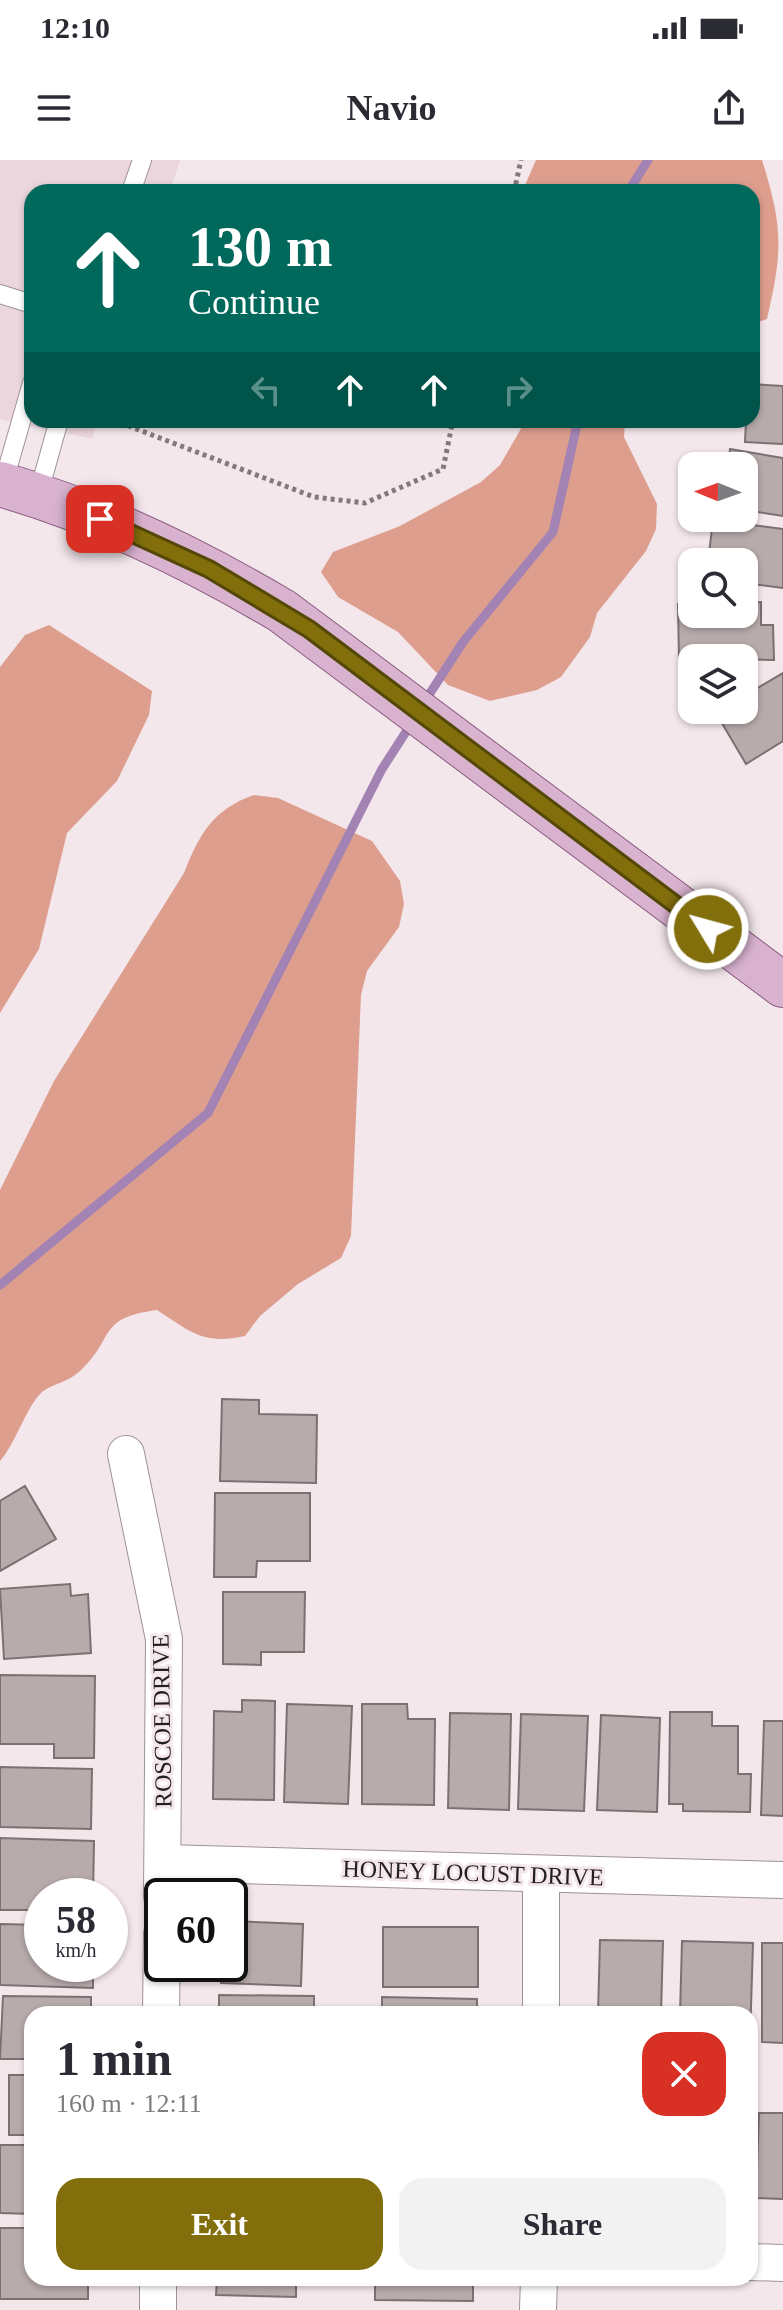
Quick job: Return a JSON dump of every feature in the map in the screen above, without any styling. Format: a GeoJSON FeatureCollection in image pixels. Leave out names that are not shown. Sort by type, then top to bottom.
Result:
{"type":"FeatureCollection","features":[{"type":"Feature","properties":{"kind":"main road"},"geometry":{"type":"LineString","coordinates":[[14,488],[119,527],[209,569],[309,629],[783,985]]}},
{"type":"Feature","properties":{"kind":"street","name":"ROSCOE DRIVE"},"geometry":{"type":"LineString","coordinates":[[126,1454],[164,1639],[163,1878]]}},
{"type":"Feature","properties":{"kind":"street","name":"HONEY LOCUST DRIVE"},"geometry":{"type":"LineString","coordinates":[[248,1878],[541,1876],[783,1880]]}},
{"type":"Feature","properties":{"kind":"street"},"geometry":{"type":"LineString","coordinates":[[541,1876],[541,2006]]}},
{"type":"Feature","properties":{"kind":"street"},"geometry":{"type":"LineString","coordinates":[[161,1982],[161,2006]]}},
{"type":"Feature","properties":{"kind":"street"},"geometry":{"type":"LineString","coordinates":[[758,2262],[783,2263]]}},
{"type":"Feature","properties":{"kind":"street"},"geometry":{"type":"LineString","coordinates":[[158,2286],[158,2310]]}},
{"type":"Feature","properties":{"kind":"street"},"geometry":{"type":"LineString","coordinates":[[538,2310],[539,2286]]}},
{"type":"Feature","properties":{"kind":"lane"},"geometry":{"type":"LineString","coordinates":[[134,184],[142,160]]}},
{"type":"Feature","properties":{"kind":"lane"},"geometry":{"type":"LineString","coordinates":[[0,294],[24,302]]}},
{"type":"Feature","properties":{"kind":"lane"},"geometry":{"type":"LineString","coordinates":[[14,488],[24,428]]}},
{"type":"Feature","properties":{"kind":"lane"},"geometry":{"type":"LineString","coordinates":[[14,488],[54,428]]}},
{"type":"Feature","properties":{"kind":"path"},"geometry":{"type":"LineString","coordinates":[[516,184],[521,160]]}},
{"type":"Feature","properties":{"kind":"path"},"geometry":{"type":"LineString","coordinates":[[134,428],[314,497],[365,503],[443,469],[451,428]]}},
{"type":"Feature","properties":{"kind":"shaded area"},"geometry":{"type":"Polygon","coordinates":[[[0,160],[180,160],[172,184],[24,184],[24,424],[0,419],[0,160]]]}},
{"type":"Feature","properties":{"kind":"shaded area"},"geometry":{"type":"Polygon","coordinates":[[[536,160],[762,160],[774,203],[778,239],[776,274],[767,319],[760,321],[760,184],[526,184],[536,160]]]}},
{"type":"Feature","properties":{"kind":"shaded area"},"geometry":{"type":"Polygon","coordinates":[[[41,428],[95,428],[92,439],[41,428]]]}},
{"type":"Feature","properties":{"kind":"shaded area"},"geometry":{"type":"Polygon","coordinates":[[[521,428],[625,428],[624,437],[657,504],[656,529],[646,551],[597,613],[590,637],[561,677],[537,690],[490,701],[448,685],[398,632],[338,597],[321,572],[333,552],[400,526],[481,482],[500,465],[521,428]]]}},
{"type":"Feature","properties":{"kind":"shaded area"},"geometry":{"type":"Polygon","coordinates":[[[49,625],[152,691],[149,715],[117,781],[67,833],[39,949],[0,1013],[0,667],[25,635],[49,625]]]}},
{"type":"Feature","properties":{"kind":"shaded area"},"geometry":{"type":"Polygon","coordinates":[[[254,795],[278,798],[372,841],[400,881],[404,904],[399,927],[367,971],[361,995],[351,1236],[341,1258],[298,1284],[260,1316],[245,1336],[208,1338],[157,1310],[124,1318],[109,1331],[99,1349],[80,1371],[42,1392],[0,1461],[0,1190],[54,1081],[184,873],[202,835],[228,808],[254,795]]]}},
{"type":"Feature","properties":{"kind":"building"},"geometry":{"type":"Polygon","coordinates":[[[760,385],[783,386],[783,444],[745,442],[746,428],[760,428],[760,385]]]}},
{"type":"Feature","properties":{"kind":"building"},"geometry":{"type":"Polygon","coordinates":[[[758,454],[783,458],[783,516],[758,512],[758,454]]]}},
{"type":"Feature","properties":{"kind":"building"},"geometry":{"type":"Polygon","coordinates":[[[758,526],[783,529],[783,588],[758,585],[758,548],[710,548],[712,532],[758,532],[758,526]]]}},
{"type":"Feature","properties":{"kind":"building"},"geometry":{"type":"Polygon","coordinates":[[[758,602],[761,602],[761,625],[773,625],[774,660],[758,660],[758,644],[679,644],[678,628],[758,628],[758,602]]]}},
{"type":"Feature","properties":{"kind":"building"},"geometry":{"type":"Polygon","coordinates":[[[783,673],[783,741],[746,764],[722,724],[758,724],[758,688],[783,673]]]}},
{"type":"Feature","properties":{"kind":"building"},"geometry":{"type":"Polygon","coordinates":[[[222,1399],[259,1400],[259,1414],[317,1415],[316,1483],[220,1481],[222,1399]]]}},
{"type":"Feature","properties":{"kind":"building"},"geometry":{"type":"Polygon","coordinates":[[[25,1486],[56,1539],[0,1571],[0,1501],[25,1486]]]}},
{"type":"Feature","properties":{"kind":"building"},"geometry":{"type":"Polygon","coordinates":[[[215,1493],[310,1493],[310,1561],[257,1561],[256,1577],[214,1577],[215,1493]]]}},
{"type":"Feature","properties":{"kind":"building"},"geometry":{"type":"Polygon","coordinates":[[[70,1584],[71,1596],[88,1594],[91,1653],[4,1659],[0,1589],[70,1584]]]}},
{"type":"Feature","properties":{"kind":"building"},"geometry":{"type":"Polygon","coordinates":[[[223,1592],[305,1592],[304,1652],[261,1652],[261,1665],[223,1664],[223,1592]]]}},
{"type":"Feature","properties":{"kind":"building"},"geometry":{"type":"Polygon","coordinates":[[[0,1675],[95,1676],[94,1758],[54,1758],[54,1744],[0,1744],[0,1675]]]}},
{"type":"Feature","properties":{"kind":"building"},"geometry":{"type":"Polygon","coordinates":[[[242,1700],[275,1701],[274,1800],[213,1799],[214,1711],[242,1712],[242,1700]]]}},
{"type":"Feature","properties":{"kind":"building"},"geometry":{"type":"Polygon","coordinates":[[[287,1704],[352,1706],[348,1804],[284,1802],[287,1704]]]}},
{"type":"Feature","properties":{"kind":"building"},"geometry":{"type":"Polygon","coordinates":[[[362,1704],[407,1704],[408,1719],[435,1719],[434,1805],[362,1804],[362,1704]]]}},
{"type":"Feature","properties":{"kind":"building"},"geometry":{"type":"Polygon","coordinates":[[[670,1712],[712,1712],[712,1726],[738,1726],[738,1774],[751,1774],[750,1812],[683,1811],[683,1804],[669,1804],[670,1712]]]}},
{"type":"Feature","properties":{"kind":"building"},"geometry":{"type":"Polygon","coordinates":[[[450,1713],[511,1714],[509,1810],[448,1808],[450,1713]]]}},
{"type":"Feature","properties":{"kind":"building"},"geometry":{"type":"Polygon","coordinates":[[[521,1714],[588,1716],[584,1811],[518,1809],[521,1714]]]}},
{"type":"Feature","properties":{"kind":"building"},"geometry":{"type":"Polygon","coordinates":[[[601,1715],[660,1718],[657,1812],[597,1810],[601,1715]]]}},
{"type":"Feature","properties":{"kind":"building"},"geometry":{"type":"Polygon","coordinates":[[[764,1721],[783,1721],[783,1816],[761,1815],[764,1721]]]}},
{"type":"Feature","properties":{"kind":"building"},"geometry":{"type":"Polygon","coordinates":[[[0,1767],[92,1769],[91,1829],[0,1827],[0,1767]]]}},
{"type":"Feature","properties":{"kind":"building"},"geometry":{"type":"Polygon","coordinates":[[[0,1838],[94,1841],[93,1878],[24,1878],[24,1910],[0,1910],[0,1838]]]}},
{"type":"Feature","properties":{"kind":"building"},"geometry":{"type":"Polygon","coordinates":[[[248,1922],[303,1924],[301,1986],[221,1983],[248,1982],[248,1922]]]}},
{"type":"Feature","properties":{"kind":"building"},"geometry":{"type":"Polygon","coordinates":[[[0,1924],[24,1925],[24,1982],[93,1982],[93,1988],[0,1985],[0,1924]]]}},
{"type":"Feature","properties":{"kind":"building"},"geometry":{"type":"Polygon","coordinates":[[[383,1927],[478,1927],[478,1987],[383,1987],[383,1927]]]}},
{"type":"Feature","properties":{"kind":"building"},"geometry":{"type":"Polygon","coordinates":[[[600,1940],[663,1941],[661,2006],[598,2006],[600,1940]]]}},
{"type":"Feature","properties":{"kind":"building"},"geometry":{"type":"Polygon","coordinates":[[[682,1941],[753,1943],[751,2006],[680,2006],[682,1941]]]}},
{"type":"Feature","properties":{"kind":"building"},"geometry":{"type":"Polygon","coordinates":[[[762,1943],[783,1943],[783,2043],[762,2042],[762,1943]]]}},
{"type":"Feature","properties":{"kind":"building"},"geometry":{"type":"Polygon","coordinates":[[[219,1995],[314,1996],[314,2006],[219,2006],[219,1995]]]}},
{"type":"Feature","properties":{"kind":"building"},"geometry":{"type":"Polygon","coordinates":[[[3,1996],[91,1997],[91,2006],[24,2006],[24,2059],[0,2059],[3,1996]]]}},
{"type":"Feature","properties":{"kind":"building"},"geometry":{"type":"Polygon","coordinates":[[[382,1997],[477,1999],[477,2006],[382,2006],[382,1997]]]}},
{"type":"Feature","properties":{"kind":"building"},"geometry":{"type":"Polygon","coordinates":[[[9,2075],[24,2075],[24,2135],[9,2135],[9,2075]]]}},
{"type":"Feature","properties":{"kind":"building"},"geometry":{"type":"Polygon","coordinates":[[[759,2113],[783,2113],[783,2199],[758,2198],[759,2113]]]}},
{"type":"Feature","properties":{"kind":"building"},"geometry":{"type":"Polygon","coordinates":[[[0,2145],[24,2145],[24,2214],[0,2213],[0,2145]]]}},
{"type":"Feature","properties":{"kind":"building"},"geometry":{"type":"Polygon","coordinates":[[[0,2228],[24,2228],[24,2286],[88,2286],[88,2299],[0,2299],[0,2228]]]}},
{"type":"Feature","properties":{"kind":"building"},"geometry":{"type":"Polygon","coordinates":[[[217,2286],[296,2286],[296,2297],[216,2295],[217,2286]]]}},
{"type":"Feature","properties":{"kind":"building"},"geometry":{"type":"Polygon","coordinates":[[[375,2286],[473,2286],[473,2301],[375,2300],[375,2286]]]}},
{"type":"Feature","properties":{"kind":"waterway"},"geometry":{"type":"LineString","coordinates":[[633,184],[648,160]]}},
{"type":"Feature","properties":{"kind":"waterway"},"geometry":{"type":"LineString","coordinates":[[425,701],[463,642],[553,532],[576,428]]}},
{"type":"Feature","properties":{"kind":"waterway"},"geometry":{"type":"LineString","coordinates":[[0,1285],[208,1113],[382,769],[413,721]]}},
{"type":"Feature","properties":{"kind":"route"},"geometry":{"type":"LineString","coordinates":[[100,519],[209,569],[309,629],[708,929]]}}]}
